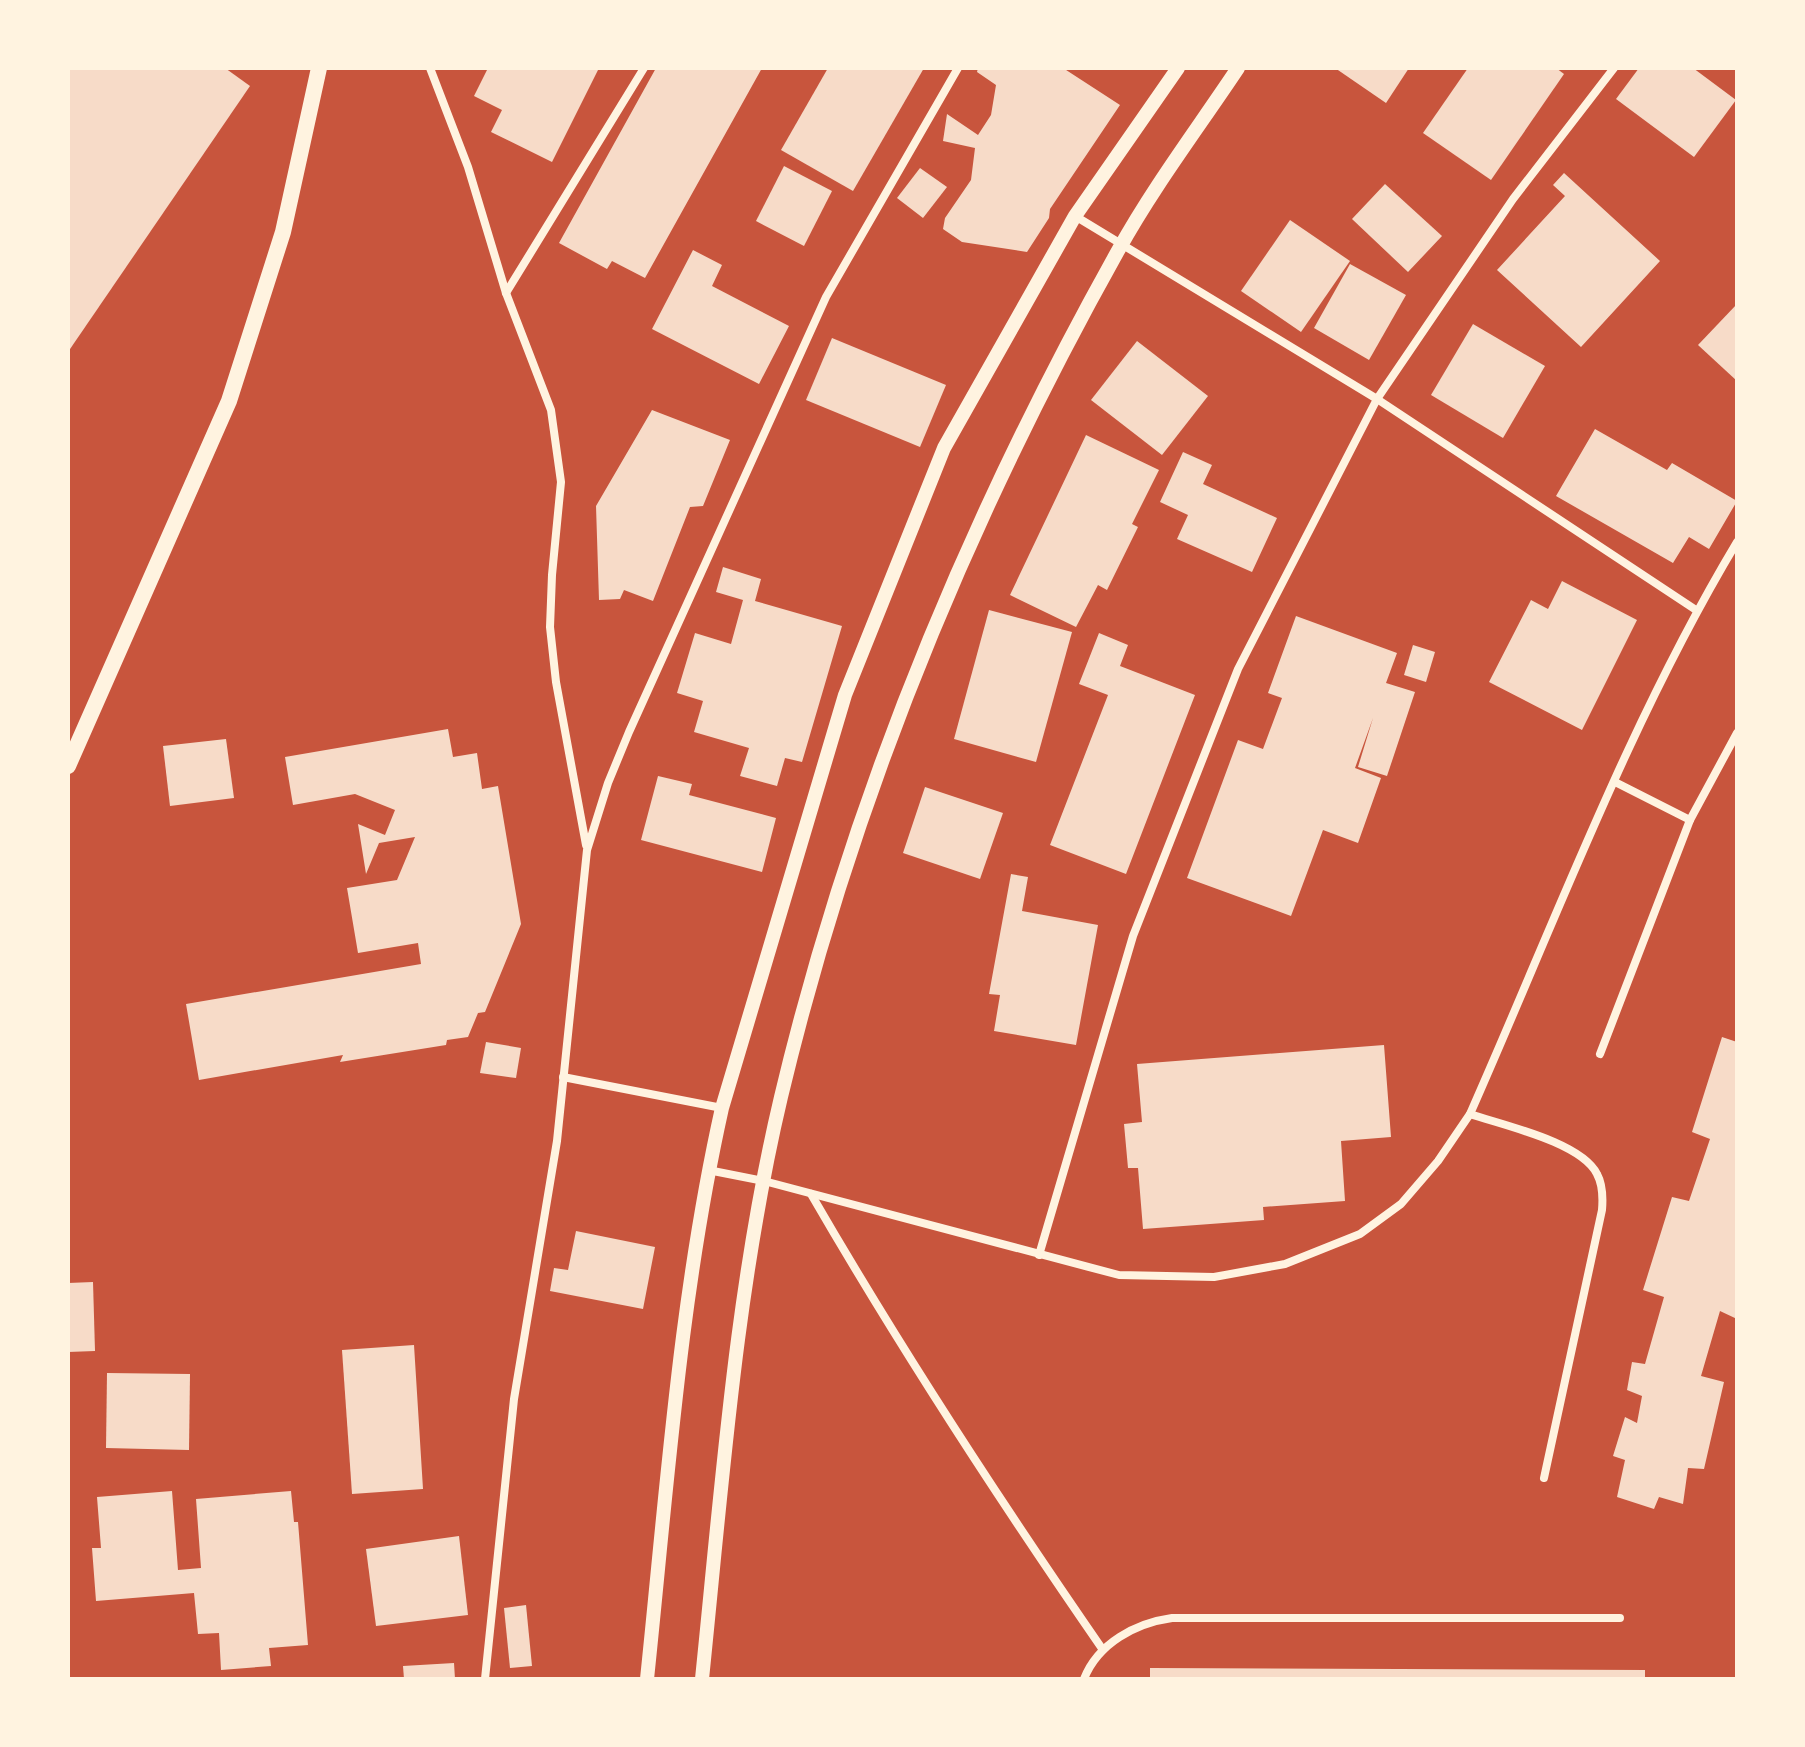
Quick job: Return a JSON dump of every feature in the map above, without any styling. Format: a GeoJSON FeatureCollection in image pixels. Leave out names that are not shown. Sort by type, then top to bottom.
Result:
{"type":"FeatureCollection","features":[{"type":"Feature","properties":{"kind":"main road"},"geometry":{"type":"LineString","coordinates":[[68,766],[229,401],[283,232],[319,68]]}},
{"type":"Feature","properties":{"kind":"street"},"geometry":{"type":"LineString","coordinates":[[430,68],[468,167],[506,293],[551,410],[560,457],[550,627],[556,682],[587,850]]}},
{"type":"Feature","properties":{"kind":"street"},"geometry":{"type":"LineString","coordinates":[[506,293],[644,68]]}},
{"type":"Feature","properties":{"kind":"street"},"geometry":{"type":"LineString","coordinates":[[485,1679],[514,1399],[557,1141],[587,850],[629,732],[826,297],[958,68]]}},
{"type":"Feature","properties":{"kind":"street"},"geometry":{"type":"LineString","coordinates":[[647,1679],[685,1317],[708,1170],[722,1108],[845,695],[944,448],[1075,216],[1178,68]]}},
{"type":"Feature","properties":{"kind":"street"},"geometry":{"type":"LineString","coordinates":[[702,1679],[740,1344],[764,1181],[782,1096],[821,950],[863,813],[935,622],[1014,447],[1121,245],[1238,68]]}},
{"type":"Feature","properties":{"kind":"street"},"geometry":{"type":"LineString","coordinates":[[1039,1255],[1133,936],[1238,669],[1377,399],[1513,199],[1614,68]]}},
{"type":"Feature","properties":{"kind":"street"},"geometry":{"type":"LineString","coordinates":[[1075,216],[1377,399],[1696,610]]}},
{"type":"Feature","properties":{"kind":"street"},"geometry":{"type":"LineString","coordinates":[[708,1170],[764,1181],[1119,1275],[1214,1277],[1285,1264],[1360,1234],[1401,1204],[1438,1161],[1470,1114],[1615,782],[1696,610],[1737,542]]}},
{"type":"Feature","properties":{"kind":"street"},"geometry":{"type":"LineString","coordinates":[[1600,1054],[1690,820],[1737,733]]}},
{"type":"Feature","properties":{"kind":"street"},"geometry":{"type":"LineString","coordinates":[[1615,782],[1690,820]]}},
{"type":"Feature","properties":{"kind":"street"},"geometry":{"type":"LineString","coordinates":[[563,1077],[722,1108]]}},
{"type":"Feature","properties":{"kind":"street"},"geometry":{"type":"LineString","coordinates":[[1470,1114],[1569,1150],[1597,1173],[1603,1193],[1544,1478]]}},
{"type":"Feature","properties":{"kind":"street"},"geometry":{"type":"LineString","coordinates":[[811,1194],[883,1318],[989,1486],[1103,1650]]}},
{"type":"Feature","properties":{"kind":"street"},"geometry":{"type":"LineString","coordinates":[[1084,1679],[1103,1650],[1122,1635],[1151,1621],[1172,1618],[1620,1618]]}},
{"type":"Feature","properties":{"kind":"building"},"geometry":{"type":"Polygon","coordinates":[[[68,68],[225,68],[250,86],[68,352],[68,68]]]}},
{"type":"Feature","properties":{"kind":"building"},"geometry":{"type":"Polygon","coordinates":[[[488,68],[599,68],[552,162],[491,132],[502,110],[474,96],[488,68]]]}},
{"type":"Feature","properties":{"kind":"building"},"geometry":{"type":"Polygon","coordinates":[[[656,68],[762,68],[645,278],[612,261],[607,269],[559,243],[656,68]]]}},
{"type":"Feature","properties":{"kind":"building"},"geometry":{"type":"Polygon","coordinates":[[[828,68],[924,68],[853,191],[781,150],[828,68]]]}},
{"type":"Feature","properties":{"kind":"building"},"geometry":{"type":"Polygon","coordinates":[[[978,68],[1063,68],[1120,105],[1050,209],[1049,218],[1027,252],[962,242],[943,229],[945,218],[971,180],[975,148],[943,141],[947,114],[978,135],[991,115],[996,85],[977,72],[978,68]]]}},
{"type":"Feature","properties":{"kind":"building"},"geometry":{"type":"Polygon","coordinates":[[[1335,68],[1409,68],[1386,103],[1335,68]]]}},
{"type":"Feature","properties":{"kind":"building"},"geometry":{"type":"Polygon","coordinates":[[[1468,68],[1556,68],[1564,74],[1491,180],[1423,133],[1468,68]]]}},
{"type":"Feature","properties":{"kind":"building"},"geometry":{"type":"Polygon","coordinates":[[[1639,68],[1693,68],[1736,100],[1694,157],[1616,99],[1639,68]]]}},
{"type":"Feature","properties":{"kind":"building"},"geometry":{"type":"Polygon","coordinates":[[[784,166],[832,191],[804,246],[756,221],[784,166]]]}},
{"type":"Feature","properties":{"kind":"building"},"geometry":{"type":"Polygon","coordinates":[[[920,168],[947,187],[923,218],[897,198],[920,168]]]}},
{"type":"Feature","properties":{"kind":"building"},"geometry":{"type":"Polygon","coordinates":[[[1564,173],[1660,261],[1581,347],[1497,270],[1565,196],[1553,185],[1564,173]]]}},
{"type":"Feature","properties":{"kind":"building"},"geometry":{"type":"Polygon","coordinates":[[[1385,184],[1442,236],[1408,272],[1352,219],[1385,184]]]}},
{"type":"Feature","properties":{"kind":"building"},"geometry":{"type":"Polygon","coordinates":[[[1290,220],[1350,261],[1301,332],[1241,291],[1290,220]]]}},
{"type":"Feature","properties":{"kind":"building"},"geometry":{"type":"Polygon","coordinates":[[[693,250],[722,265],[712,286],[789,326],[759,384],[652,329],[693,250]]]}},
{"type":"Feature","properties":{"kind":"building"},"geometry":{"type":"Polygon","coordinates":[[[1350,264],[1406,295],[1369,360],[1314,328],[1350,264]]]}},
{"type":"Feature","properties":{"kind":"building"},"geometry":{"type":"Polygon","coordinates":[[[1737,304],[1737,381],[1698,345],[1737,304]]]}},
{"type":"Feature","properties":{"kind":"building"},"geometry":{"type":"Polygon","coordinates":[[[1473,324],[1545,366],[1503,438],[1431,395],[1473,324]]]}},
{"type":"Feature","properties":{"kind":"building"},"geometry":{"type":"Polygon","coordinates":[[[832,338],[946,385],[920,447],[806,400],[832,338]]]}},
{"type":"Feature","properties":{"kind":"building"},"geometry":{"type":"Polygon","coordinates":[[[1137,341],[1208,396],[1162,455],[1091,400],[1137,341]]]}},
{"type":"Feature","properties":{"kind":"building"},"geometry":{"type":"Polygon","coordinates":[[[652,410],[730,440],[703,506],[690,507],[653,601],[624,590],[620,599],[599,600],[596,506],[652,410]]]}},
{"type":"Feature","properties":{"kind":"building"},"geometry":{"type":"Polygon","coordinates":[[[1595,429],[1667,470],[1672,463],[1737,501],[1709,549],[1689,537],[1673,563],[1556,496],[1595,429]]]}},
{"type":"Feature","properties":{"kind":"building"},"geometry":{"type":"Polygon","coordinates":[[[1086,435],[1159,470],[1132,524],[1138,527],[1107,590],[1098,585],[1076,627],[1010,595],[1086,435]]]}},
{"type":"Feature","properties":{"kind":"building"},"geometry":{"type":"Polygon","coordinates":[[[1183,452],[1212,465],[1203,484],[1277,518],[1252,572],[1177,539],[1188,515],[1160,502],[1183,452]]]}},
{"type":"Feature","properties":{"kind":"building"},"geometry":{"type":"Polygon","coordinates":[[[723,567],[761,579],[755,601],[842,626],[802,762],[785,758],[777,786],[740,776],[749,748],[694,732],[703,701],[677,693],[695,633],[731,644],[743,600],[716,592],[723,567]]]}},
{"type":"Feature","properties":{"kind":"building"},"geometry":{"type":"Polygon","coordinates":[[[1562,581],[1637,620],[1582,730],[1489,682],[1531,600],[1548,609],[1562,581]]]}},
{"type":"Feature","properties":{"kind":"building"},"geometry":{"type":"Polygon","coordinates":[[[989,610],[1072,632],[1036,762],[954,739],[989,610]]]}},
{"type":"Feature","properties":{"kind":"building"},"geometry":{"type":"Polygon","coordinates":[[[1296,616],[1397,653],[1386,683],[1415,692],[1387,776],[1358,767],[1373,718],[1355,768],[1381,778],[1358,843],[1323,830],[1291,916],[1187,878],[1238,740],[1263,749],[1282,698],[1268,693],[1296,616]]]}},
{"type":"Feature","properties":{"kind":"building"},"geometry":{"type":"Polygon","coordinates":[[[1099,633],[1128,645],[1120,666],[1195,695],[1126,874],[1050,845],[1108,695],[1079,684],[1099,633]]]}},
{"type":"Feature","properties":{"kind":"building"},"geometry":{"type":"Polygon","coordinates":[[[1413,645],[1435,652],[1426,682],[1404,675],[1413,645]]]}},
{"type":"Feature","properties":{"kind":"building"},"geometry":{"type":"Polygon","coordinates":[[[448,729],[453,757],[477,753],[482,789],[498,786],[521,924],[485,1012],[478,1013],[468,1037],[447,1040],[446,1045],[340,1062],[343,1055],[199,1080],[186,1004],[421,964],[418,943],[358,953],[347,888],[397,880],[415,837],[379,843],[366,874],[358,824],[385,835],[395,810],[355,794],[293,805],[285,757],[448,729]]]}},
{"type":"Feature","properties":{"kind":"building"},"geometry":{"type":"Polygon","coordinates":[[[226,739],[234,798],[170,806],[163,746],[226,739]]]}},
{"type":"Feature","properties":{"kind":"building"},"geometry":{"type":"Polygon","coordinates":[[[658,776],[692,784],[689,795],[776,818],[762,872],[641,840],[658,776]]]}},
{"type":"Feature","properties":{"kind":"building"},"geometry":{"type":"Polygon","coordinates":[[[925,787],[1003,813],[980,879],[903,853],[925,787]]]}},
{"type":"Feature","properties":{"kind":"building"},"geometry":{"type":"Polygon","coordinates":[[[1011,874],[1028,877],[1022,911],[1098,925],[1076,1045],[994,1031],[1000,995],[989,994],[1011,874]]]}},
{"type":"Feature","properties":{"kind":"building"},"geometry":{"type":"Polygon","coordinates":[[[1722,1037],[1737,1042],[1737,1319],[1720,1311],[1701,1376],[1724,1382],[1704,1469],[1688,1468],[1683,1504],[1659,1497],[1654,1509],[1617,1497],[1625,1460],[1613,1456],[1625,1417],[1637,1423],[1642,1396],[1627,1390],[1632,1362],[1645,1364],[1664,1297],[1643,1290],[1672,1197],[1689,1201],[1710,1139],[1692,1132],[1722,1037]]]}},
{"type":"Feature","properties":{"kind":"building"},"geometry":{"type":"Polygon","coordinates":[[[486,1042],[521,1048],[516,1078],[480,1073],[486,1042]]]}},
{"type":"Feature","properties":{"kind":"building"},"geometry":{"type":"Polygon","coordinates":[[[1384,1045],[1391,1137],[1341,1141],[1345,1201],[1263,1207],[1264,1220],[1143,1229],[1138,1168],[1128,1168],[1124,1124],[1142,1122],[1137,1064],[1384,1045]]]}},
{"type":"Feature","properties":{"kind":"building"},"geometry":{"type":"Polygon","coordinates":[[[576,1231],[655,1247],[643,1309],[550,1291],[554,1268],[568,1270],[576,1231]]]}},
{"type":"Feature","properties":{"kind":"building"},"geometry":{"type":"Polygon","coordinates":[[[93,1282],[95,1351],[68,1352],[68,1283],[93,1282]]]}},
{"type":"Feature","properties":{"kind":"building"},"geometry":{"type":"Polygon","coordinates":[[[414,1345],[423,1489],[352,1494],[342,1350],[414,1345]]]}},
{"type":"Feature","properties":{"kind":"building"},"geometry":{"type":"Polygon","coordinates":[[[107,1373],[190,1374],[189,1450],[106,1448],[107,1373]]]}},
{"type":"Feature","properties":{"kind":"building"},"geometry":{"type":"Polygon","coordinates":[[[172,1491],[178,1570],[201,1568],[196,1499],[291,1491],[294,1522],[298,1522],[308,1645],[269,1648],[271,1666],[221,1670],[219,1633],[198,1634],[194,1593],[96,1601],[92,1548],[101,1548],[97,1497],[172,1491]]]}},
{"type":"Feature","properties":{"kind":"building"},"geometry":{"type":"Polygon","coordinates":[[[459,1536],[468,1615],[376,1626],[366,1549],[459,1536]]]}},
{"type":"Feature","properties":{"kind":"building"},"geometry":{"type":"Polygon","coordinates":[[[526,1605],[532,1666],[510,1668],[504,1608],[526,1605]]]}},
{"type":"Feature","properties":{"kind":"building"},"geometry":{"type":"Polygon","coordinates":[[[454,1663],[455,1679],[404,1679],[403,1666],[454,1663]]]}},
{"type":"Feature","properties":{"kind":"building"},"geometry":{"type":"Polygon","coordinates":[[[1150,1668],[1645,1670],[1645,1679],[1150,1679],[1150,1668]]]}}]}
